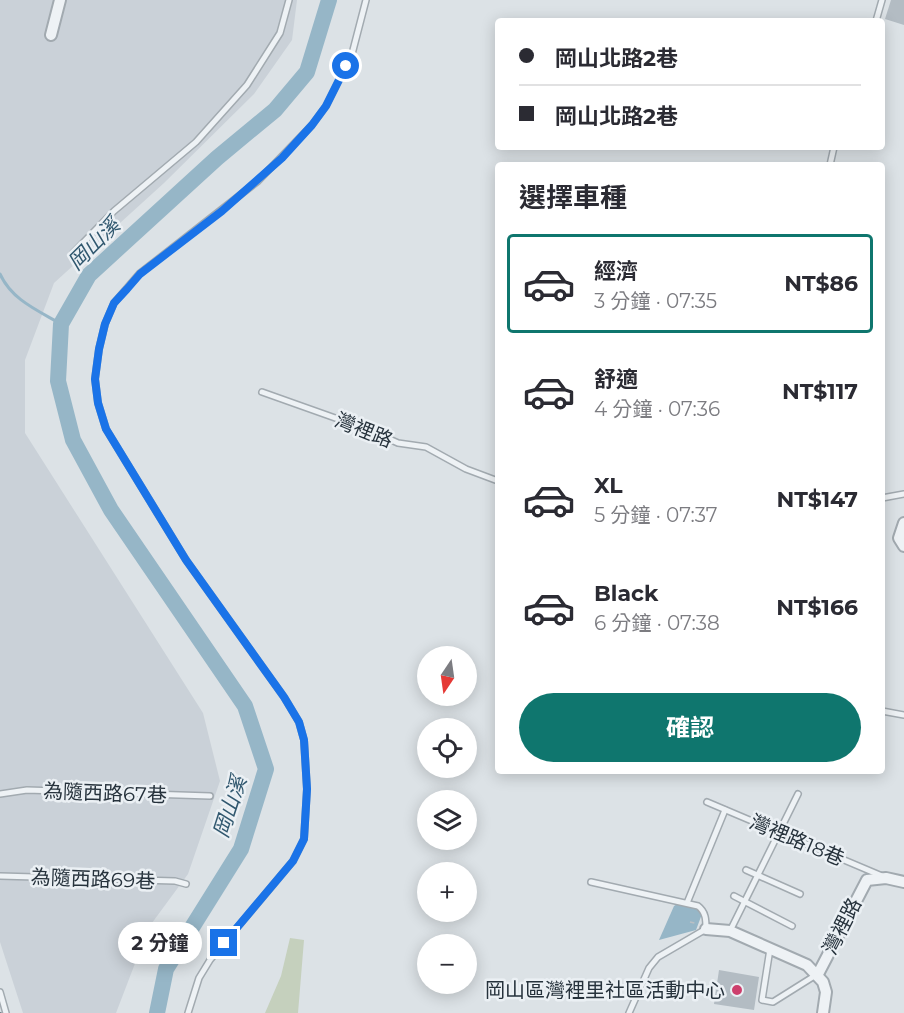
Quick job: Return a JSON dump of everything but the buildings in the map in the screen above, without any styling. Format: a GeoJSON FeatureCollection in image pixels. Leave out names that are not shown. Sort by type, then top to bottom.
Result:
{"type":"FeatureCollection","features":[{"type":"Feature","properties":{"kind":"street"},"geometry":{"type":"LineString","coordinates":[[51,35],[60,0]]}},
{"type":"Feature","properties":{"kind":"street"},"geometry":{"type":"LineString","coordinates":[[904,523],[899,538],[904,546]]}},
{"type":"Feature","properties":{"kind":"street"},"geometry":{"type":"LineString","coordinates":[[886,878],[904,882]]}},
{"type":"Feature","properties":{"kind":"street","name":"灣裡路"},"geometry":{"type":"LineString","coordinates":[[818,974],[863,884],[867,880],[886,878]]}},
{"type":"Feature","properties":{"kind":"street","name":"灣裡路"},"geometry":{"type":"LineString","coordinates":[[704,927],[730,931],[807,965],[824,982],[826,992],[824,1013]]}},
{"type":"Feature","properties":{"kind":"lane"},"geometry":{"type":"LineString","coordinates":[[73,253],[114,211],[196,142],[248,85],[280,33],[289,0]]}},
{"type":"Feature","properties":{"kind":"lane"},"geometry":{"type":"LineString","coordinates":[[188,1013],[199,978],[210,960],[293,861],[304,839],[307,789],[304,740],[299,722],[284,697],[186,560],[106,429],[98,403],[95,379],[99,349],[105,324],[114,303],[140,274],[258,181],[312,125],[326,106],[352,54],[366,0]]}},
{"type":"Feature","properties":{"kind":"lane"},"geometry":{"type":"LineString","coordinates":[[877,18],[882,0]]}},
{"type":"Feature","properties":{"kind":"lane","name":"灣裡路"},"geometry":{"type":"LineString","coordinates":[[262,392],[369,430],[398,443],[426,447],[466,469],[495,481]]}},
{"type":"Feature","properties":{"kind":"lane"},"geometry":{"type":"LineString","coordinates":[[885,497],[904,494]]}},
{"type":"Feature","properties":{"kind":"lane"},"geometry":{"type":"LineString","coordinates":[[885,712],[904,716]]}},
{"type":"Feature","properties":{"kind":"lane","name":"為隨西路67巷"},"geometry":{"type":"LineString","coordinates":[[0,794],[27,790],[210,796]]}},
{"type":"Feature","properties":{"kind":"lane"},"geometry":{"type":"LineString","coordinates":[[730,931],[798,794]]}},
{"type":"Feature","properties":{"kind":"lane","name":"灣裡路18巷"},"geometry":{"type":"LineString","coordinates":[[707,802],[886,878]]}},
{"type":"Feature","properties":{"kind":"lane"},"geometry":{"type":"LineString","coordinates":[[687,903],[724,810]]}},
{"type":"Feature","properties":{"kind":"lane"},"geometry":{"type":"LineString","coordinates":[[746,870],[800,894]]}},
{"type":"Feature","properties":{"kind":"lane","name":"為隨西路69巷"},"geometry":{"type":"LineString","coordinates":[[0,876],[175,881],[186,884]]}},
{"type":"Feature","properties":{"kind":"lane"},"geometry":{"type":"LineString","coordinates":[[591,882],[687,903],[703,910],[706,919],[704,927],[658,957],[650,968],[629,1013]]}},
{"type":"Feature","properties":{"kind":"lane"},"geometry":{"type":"LineString","coordinates":[[734,896],[792,926]]}},
{"type":"Feature","properties":{"kind":"lane"},"geometry":{"type":"LineString","coordinates":[[771,949],[762,1000],[773,1002],[818,974]]}},
{"type":"Feature","properties":{"kind":"lane"},"geometry":{"type":"LineString","coordinates":[[0,992],[6,1013]]}},
{"type":"Feature","properties":{"kind":"path"},"geometry":{"type":"LineString","coordinates":[[690,922],[704,927]]}},
{"type":"Feature","properties":{"kind":"shaded area"},"geometry":{"type":"Polygon","coordinates":[[[0,0],[297,0],[292,40],[254,94],[164,183],[54,283],[25,360],[25,433],[203,713],[220,781],[188,874],[149,927],[116,1013],[23,1013],[0,942],[0,0]]]}},
{"type":"Feature","properties":{"kind":"green space"},"geometry":{"type":"Polygon","coordinates":[[[290,938],[304,940],[298,1013],[265,1013],[281,976],[290,938]]]}},
{"type":"Feature","properties":{"kind":"water"},"geometry":{"type":"Polygon","coordinates":[[[679,903],[701,910],[702,914],[696,930],[659,940],[674,906],[679,903]]]}},
{"type":"Feature","properties":{"kind":"waterway","name":"岡山溪"},"geometry":{"type":"LineString","coordinates":[[157,1013],[166,969],[241,849],[266,769],[245,706],[111,510],[73,440],[58,381],[61,324],[89,275],[217,158],[275,110],[307,72],[329,0]]}},
{"type":"Feature","properties":{"kind":"waterway"},"geometry":{"type":"LineString","coordinates":[[0,274],[18,298],[61,324]]}},
{"type":"Feature","properties":{"kind":"place","name":"岡山區灣裡里社區活動中心"},"geometry":{"type":"Point","coordinates":[737,990]}},
{"type":"Feature","properties":{"kind":"route"},"geometry":{"type":"LineString","coordinates":[[224,943],[293,861],[304,839],[307,789],[304,740],[299,722],[284,697],[186,560],[106,429],[98,403],[95,379],[99,349],[105,324],[114,303],[140,274],[222,211],[282,158],[326,106],[346,66]]}}]}
